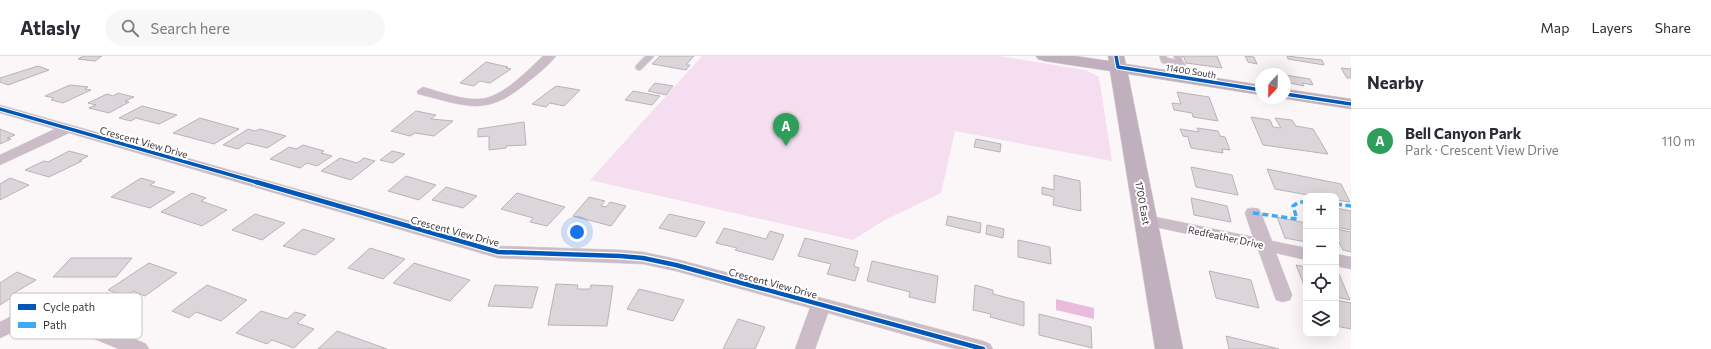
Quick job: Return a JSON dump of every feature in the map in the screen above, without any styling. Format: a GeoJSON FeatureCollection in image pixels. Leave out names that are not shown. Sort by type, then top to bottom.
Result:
{"type":"FeatureCollection","features":[{"type":"Feature","properties":{"kind":"main road","name":"11400 South"},"geometry":{"type":"LineString","coordinates":[[1044,56],[1117,62],[1184,71],[1255,89]]}},
{"type":"Feature","properties":{"kind":"main road","name":"1700 East"},"geometry":{"type":"LineString","coordinates":[[1117,62],[1170,349]]}},
{"type":"Feature","properties":{"kind":"main road"},"geometry":{"type":"LineString","coordinates":[[1291,95],[1351,104]]}},
{"type":"Feature","properties":{"kind":"street"},"geometry":{"type":"LineString","coordinates":[[423,91],[476,103],[490,102],[501,97],[550,56]]}},
{"type":"Feature","properties":{"kind":"street","name":"Crescent View Drive"},"geometry":{"type":"LineString","coordinates":[[0,109],[498,252],[643,258],[821,304],[983,349]]}},
{"type":"Feature","properties":{"kind":"street"},"geometry":{"type":"LineString","coordinates":[[0,161],[68,128]]}},
{"type":"Feature","properties":{"kind":"street"},"geometry":{"type":"LineString","coordinates":[[1253,213],[1283,295]]}},
{"type":"Feature","properties":{"kind":"street","name":"Redfeather Drive"},"geometry":{"type":"LineString","coordinates":[[1146,220],[1303,253]]}},
{"type":"Feature","properties":{"kind":"street"},"geometry":{"type":"LineString","coordinates":[[1339,261],[1351,263]]}},
{"type":"Feature","properties":{"kind":"street"},"geometry":{"type":"LineString","coordinates":[[805,349],[821,304]]}},
{"type":"Feature","properties":{"kind":"street"},"geometry":{"type":"LineString","coordinates":[[0,331],[10,326]]}},
{"type":"Feature","properties":{"kind":"street"},"geometry":{"type":"LineString","coordinates":[[114,339],[139,349]]}},
{"type":"Feature","properties":{"kind":"lane"},"geometry":{"type":"LineString","coordinates":[[639,67],[650,56]]}},
{"type":"Feature","properties":{"kind":"lane"},"geometry":{"type":"LineString","coordinates":[[1163,56],[1164,60],[1184,71]]}},
{"type":"Feature","properties":{"kind":"lane"},"geometry":{"type":"LineString","coordinates":[[1177,56],[1184,71]]}},
{"type":"Feature","properties":{"kind":"shaded area"},"geometry":{"type":"Polygon","coordinates":[[[702,56],[999,56],[1085,70],[1099,77],[1112,161],[955,131],[941,193],[883,221],[853,240],[590,180],[702,56]]]}},
{"type":"Feature","properties":{"kind":"shaded area"},"geometry":{"type":"Polygon","coordinates":[[[1056,299],[1094,308],[1094,319],[1056,310],[1056,299]]]}},
{"type":"Feature","properties":{"kind":"building"},"geometry":{"type":"Polygon","coordinates":[[[83,56],[102,56],[95,61],[78,59],[83,56]]]}},
{"type":"Feature","properties":{"kind":"building"},"geometry":{"type":"Polygon","coordinates":[[[660,56],[694,56],[686,65],[690,65],[686,70],[652,64],[660,56]]]}},
{"type":"Feature","properties":{"kind":"building"},"geometry":{"type":"Polygon","coordinates":[[[1179,56],[1217,56],[1222,68],[1186,63],[1184,57],[1179,56]]]}},
{"type":"Feature","properties":{"kind":"building"},"geometry":{"type":"Polygon","coordinates":[[[1245,56],[1254,57],[1257,64],[1248,62],[1245,56]]]}},
{"type":"Feature","properties":{"kind":"building"},"geometry":{"type":"Polygon","coordinates":[[[1287,56],[1322,60],[1324,65],[1288,59],[1287,56]]]}},
{"type":"Feature","properties":{"kind":"building"},"geometry":{"type":"Polygon","coordinates":[[[486,62],[511,69],[490,83],[480,81],[474,86],[460,83],[486,62]]]}},
{"type":"Feature","properties":{"kind":"building"},"geometry":{"type":"Polygon","coordinates":[[[38,66],[49,70],[8,85],[0,82],[0,78],[38,66]]]}},
{"type":"Feature","properties":{"kind":"building"},"geometry":{"type":"Polygon","coordinates":[[[1341,68],[1351,69],[1351,78],[1347,78],[1341,68]]]}},
{"type":"Feature","properties":{"kind":"building"},"geometry":{"type":"Polygon","coordinates":[[[1291,76],[1310,79],[1313,85],[1302,83],[1304,86],[1291,83],[1291,76]]]}},
{"type":"Feature","properties":{"kind":"building"},"geometry":{"type":"Polygon","coordinates":[[[655,83],[673,86],[666,95],[648,91],[655,83]]]}},
{"type":"Feature","properties":{"kind":"building"},"geometry":{"type":"Polygon","coordinates":[[[70,85],[88,87],[85,89],[91,90],[63,103],[51,100],[54,98],[45,96],[70,85]]]}},
{"type":"Feature","properties":{"kind":"building"},"geometry":{"type":"Polygon","coordinates":[[[556,86],[580,90],[564,106],[550,103],[546,107],[532,104],[556,86]]]}},
{"type":"Feature","properties":{"kind":"building"},"geometry":{"type":"Polygon","coordinates":[[[633,91],[660,96],[652,105],[625,100],[633,91]]]}},
{"type":"Feature","properties":{"kind":"building"},"geometry":{"type":"Polygon","coordinates":[[[1177,92],[1209,97],[1218,121],[1193,117],[1192,113],[1174,110],[1172,103],[1181,104],[1177,92]]]}},
{"type":"Feature","properties":{"kind":"building"},"geometry":{"type":"Polygon","coordinates":[[[118,93],[134,97],[125,101],[129,102],[109,113],[89,108],[96,105],[88,103],[107,94],[113,96],[118,93]]]}},
{"type":"Feature","properties":{"kind":"building"},"geometry":{"type":"Polygon","coordinates":[[[142,106],[177,115],[159,124],[136,118],[131,121],[119,118],[142,106]]]}},
{"type":"Feature","properties":{"kind":"building"},"geometry":{"type":"Polygon","coordinates":[[[416,111],[436,115],[431,119],[453,121],[434,136],[415,133],[410,136],[391,131],[416,111]]]}},
{"type":"Feature","properties":{"kind":"building"},"geometry":{"type":"Polygon","coordinates":[[[1251,117],[1270,120],[1273,127],[1281,128],[1275,118],[1292,120],[1296,126],[1313,129],[1328,154],[1263,145],[1251,117]]]}},
{"type":"Feature","properties":{"kind":"building"},"geometry":{"type":"Polygon","coordinates":[[[200,118],[239,129],[214,144],[173,133],[200,118]]]}},
{"type":"Feature","properties":{"kind":"building"},"geometry":{"type":"Polygon","coordinates":[[[524,122],[526,145],[506,146],[506,148],[489,150],[489,136],[478,137],[478,129],[524,122]]]}},
{"type":"Feature","properties":{"kind":"building"},"geometry":{"type":"Polygon","coordinates":[[[1197,128],[1218,131],[1220,136],[1225,137],[1230,150],[1222,149],[1223,153],[1191,148],[1188,137],[1183,136],[1180,129],[1199,132],[1197,128]]]}},
{"type":"Feature","properties":{"kind":"building"},"geometry":{"type":"Polygon","coordinates":[[[0,129],[15,135],[7,138],[11,139],[0,144],[0,129]]]}},
{"type":"Feature","properties":{"kind":"building"},"geometry":{"type":"Polygon","coordinates":[[[248,129],[255,131],[260,129],[286,136],[267,148],[247,143],[238,149],[223,145],[248,129]]]}},
{"type":"Feature","properties":{"kind":"building"},"geometry":{"type":"Polygon","coordinates":[[[976,139],[1001,144],[1000,152],[974,147],[976,139]]]}},
{"type":"Feature","properties":{"kind":"building"},"geometry":{"type":"Polygon","coordinates":[[[303,145],[324,151],[321,153],[332,156],[317,166],[307,163],[300,168],[270,159],[289,147],[296,149],[303,145]]]}},
{"type":"Feature","properties":{"kind":"building"},"geometry":{"type":"Polygon","coordinates":[[[69,151],[88,156],[79,161],[82,161],[49,177],[25,170],[44,161],[48,162],[69,151]]]}},
{"type":"Feature","properties":{"kind":"building"},"geometry":{"type":"Polygon","coordinates":[[[392,151],[405,154],[393,163],[380,160],[392,151]]]}},
{"type":"Feature","properties":{"kind":"building"},"geometry":{"type":"Polygon","coordinates":[[[340,158],[357,163],[364,158],[375,161],[351,180],[321,171],[340,158]]]}},
{"type":"Feature","properties":{"kind":"building"},"geometry":{"type":"Polygon","coordinates":[[[1191,167],[1232,175],[1238,195],[1196,187],[1191,167]]]}},
{"type":"Feature","properties":{"kind":"building"},"geometry":{"type":"Polygon","coordinates":[[[1267,169],[1341,184],[1350,202],[1339,200],[1339,193],[1303,194],[1275,189],[1267,169]]]}},
{"type":"Feature","properties":{"kind":"building"},"geometry":{"type":"Polygon","coordinates":[[[1054,175],[1080,181],[1081,211],[1053,205],[1054,197],[1042,194],[1042,187],[1054,190],[1054,175]]]}},
{"type":"Feature","properties":{"kind":"building"},"geometry":{"type":"Polygon","coordinates":[[[406,176],[436,185],[419,200],[388,191],[406,176]]]}},
{"type":"Feature","properties":{"kind":"building"},"geometry":{"type":"Polygon","coordinates":[[[10,178],[29,185],[0,200],[0,184],[10,178]]]}},
{"type":"Feature","properties":{"kind":"building"},"geometry":{"type":"Polygon","coordinates":[[[141,178],[155,182],[150,185],[175,192],[150,208],[111,197],[141,178]]]}},
{"type":"Feature","properties":{"kind":"building"},"geometry":{"type":"Polygon","coordinates":[[[446,187],[477,196],[463,208],[432,200],[446,187]]]}},
{"type":"Feature","properties":{"kind":"building"},"geometry":{"type":"Polygon","coordinates":[[[192,193],[206,198],[201,201],[227,210],[202,226],[161,212],[192,193]]]}},
{"type":"Feature","properties":{"kind":"building"},"geometry":{"type":"Polygon","coordinates":[[[517,193],[565,207],[547,226],[530,222],[533,218],[501,209],[517,193]]]}},
{"type":"Feature","properties":{"kind":"building"},"geometry":{"type":"Polygon","coordinates":[[[589,197],[605,201],[601,206],[606,207],[610,202],[626,206],[611,226],[573,216],[589,197]]]}},
{"type":"Feature","properties":{"kind":"building"},"geometry":{"type":"Polygon","coordinates":[[[1191,198],[1227,206],[1231,222],[1194,215],[1191,198]]]}},
{"type":"Feature","properties":{"kind":"building"},"geometry":{"type":"Polygon","coordinates":[[[1339,209],[1351,211],[1351,230],[1339,228],[1339,209]]]}},
{"type":"Feature","properties":{"kind":"building"},"geometry":{"type":"Polygon","coordinates":[[[255,214],[285,223],[262,240],[232,230],[255,214]]]}},
{"type":"Feature","properties":{"kind":"building"},"geometry":{"type":"Polygon","coordinates":[[[669,214],[705,222],[696,237],[659,228],[669,214]]]}},
{"type":"Feature","properties":{"kind":"building"},"geometry":{"type":"Polygon","coordinates":[[[948,216],[981,223],[980,233],[946,225],[948,216]]]}},
{"type":"Feature","properties":{"kind":"building"},"geometry":{"type":"Polygon","coordinates":[[[1277,217],[1303,222],[1303,241],[1285,238],[1277,217]]]}},
{"type":"Feature","properties":{"kind":"building"},"geometry":{"type":"Polygon","coordinates":[[[987,225],[1004,229],[1003,238],[986,234],[987,225]]]}},
{"type":"Feature","properties":{"kind":"building"},"geometry":{"type":"Polygon","coordinates":[[[724,228],[766,239],[770,231],[784,235],[773,260],[735,250],[737,248],[716,243],[724,228]]]}},
{"type":"Feature","properties":{"kind":"building"},"geometry":{"type":"Polygon","coordinates":[[[303,229],[335,239],[315,255],[283,246],[303,229]]]}},
{"type":"Feature","properties":{"kind":"building"},"geometry":{"type":"Polygon","coordinates":[[[1339,230],[1351,232],[1351,252],[1343,250],[1339,243],[1339,230]]]}},
{"type":"Feature","properties":{"kind":"building"},"geometry":{"type":"Polygon","coordinates":[[[805,238],[858,251],[854,266],[859,268],[855,281],[827,274],[831,264],[798,256],[805,238]]]}},
{"type":"Feature","properties":{"kind":"building"},"geometry":{"type":"Polygon","coordinates":[[[1018,240],[1050,247],[1051,264],[1018,257],[1018,240]]]}},
{"type":"Feature","properties":{"kind":"building"},"geometry":{"type":"Polygon","coordinates":[[[370,248],[405,259],[383,279],[348,268],[370,248]]]}},
{"type":"Feature","properties":{"kind":"building"},"geometry":{"type":"Polygon","coordinates":[[[71,258],[132,258],[116,277],[53,277],[71,258]]]}},
{"type":"Feature","properties":{"kind":"building"},"geometry":{"type":"Polygon","coordinates":[[[872,261],[938,276],[935,303],[909,297],[910,292],[867,281],[872,261]]]}},
{"type":"Feature","properties":{"kind":"building"},"geometry":{"type":"Polygon","coordinates":[[[149,263],[177,273],[145,296],[142,295],[142,293],[133,291],[130,293],[116,293],[108,290],[149,263]]]}},
{"type":"Feature","properties":{"kind":"building"},"geometry":{"type":"Polygon","coordinates":[[[414,263],[470,280],[450,301],[393,283],[414,263]]]}},
{"type":"Feature","properties":{"kind":"building"},"geometry":{"type":"Polygon","coordinates":[[[1296,265],[1303,266],[1303,282],[1296,265]]]}},
{"type":"Feature","properties":{"kind":"building"},"geometry":{"type":"Polygon","coordinates":[[[1209,271],[1251,280],[1259,308],[1216,298],[1209,271]]]}},
{"type":"Feature","properties":{"kind":"building"},"geometry":{"type":"Polygon","coordinates":[[[17,272],[36,280],[14,293],[10,293],[10,299],[0,305],[0,283],[17,272]]]}},
{"type":"Feature","properties":{"kind":"building"},"geometry":{"type":"Polygon","coordinates":[[[1339,274],[1350,300],[1339,298],[1339,274]]]}},
{"type":"Feature","properties":{"kind":"building"},"geometry":{"type":"Polygon","coordinates":[[[556,284],[578,285],[577,289],[590,289],[591,285],[613,286],[607,326],[548,325],[556,284]]]}},
{"type":"Feature","properties":{"kind":"building"},"geometry":{"type":"Polygon","coordinates":[[[207,285],[247,300],[221,321],[196,312],[189,318],[172,311],[207,285]]]}},
{"type":"Feature","properties":{"kind":"building"},"geometry":{"type":"Polygon","coordinates":[[[495,285],[538,287],[532,308],[488,306],[495,285]]]}},
{"type":"Feature","properties":{"kind":"building"},"geometry":{"type":"Polygon","coordinates":[[[975,285],[993,290],[993,294],[1024,302],[1024,326],[990,317],[991,314],[973,310],[975,285]]]}},
{"type":"Feature","properties":{"kind":"building"},"geometry":{"type":"Polygon","coordinates":[[[639,289],[684,300],[673,321],[627,309],[639,289]]]}},
{"type":"Feature","properties":{"kind":"building"},"geometry":{"type":"Polygon","coordinates":[[[1339,301],[1351,303],[1351,329],[1339,327],[1339,301]]]}},
{"type":"Feature","properties":{"kind":"building"},"geometry":{"type":"Polygon","coordinates":[[[261,311],[287,319],[295,312],[306,315],[297,323],[314,329],[294,348],[272,340],[267,344],[236,333],[261,311]]]}},
{"type":"Feature","properties":{"kind":"building"},"geometry":{"type":"Polygon","coordinates":[[[1039,314],[1091,327],[1092,348],[1039,335],[1039,314]]]}},
{"type":"Feature","properties":{"kind":"building"},"geometry":{"type":"Polygon","coordinates":[[[738,319],[765,327],[755,349],[723,349],[738,319]]]}},
{"type":"Feature","properties":{"kind":"building"},"geometry":{"type":"Polygon","coordinates":[[[337,331],[387,349],[318,349],[337,331]]]}},
{"type":"Feature","properties":{"kind":"building"},"geometry":{"type":"Polygon","coordinates":[[[1226,336],[1279,349],[1229,349],[1226,336]]]}},
{"type":"Feature","properties":{"kind":"marked path"},"geometry":{"type":"LineString","coordinates":[[1253,213],[1297,219],[1293,206],[1299,202],[1303,202]]}},
{"type":"Feature","properties":{"kind":"marked path"},"geometry":{"type":"LineString","coordinates":[[1339,204],[1351,206]]}},
{"type":"Feature","properties":{"kind":"cycle path"},"geometry":{"type":"LineString","coordinates":[[1116,56],[1118,67],[1255,89]]}},
{"type":"Feature","properties":{"kind":"cycle path"},"geometry":{"type":"LineString","coordinates":[[1291,95],[1351,104]]}},
{"type":"Feature","properties":{"kind":"cycle path"},"geometry":{"type":"LineString","coordinates":[[0,109],[498,252],[643,258],[676,265],[983,349]]}},
{"type":"Feature","properties":{"kind":"place","name":"Bell Canyon Park"},"geometry":{"type":"Point","coordinates":[786,146]}}]}
